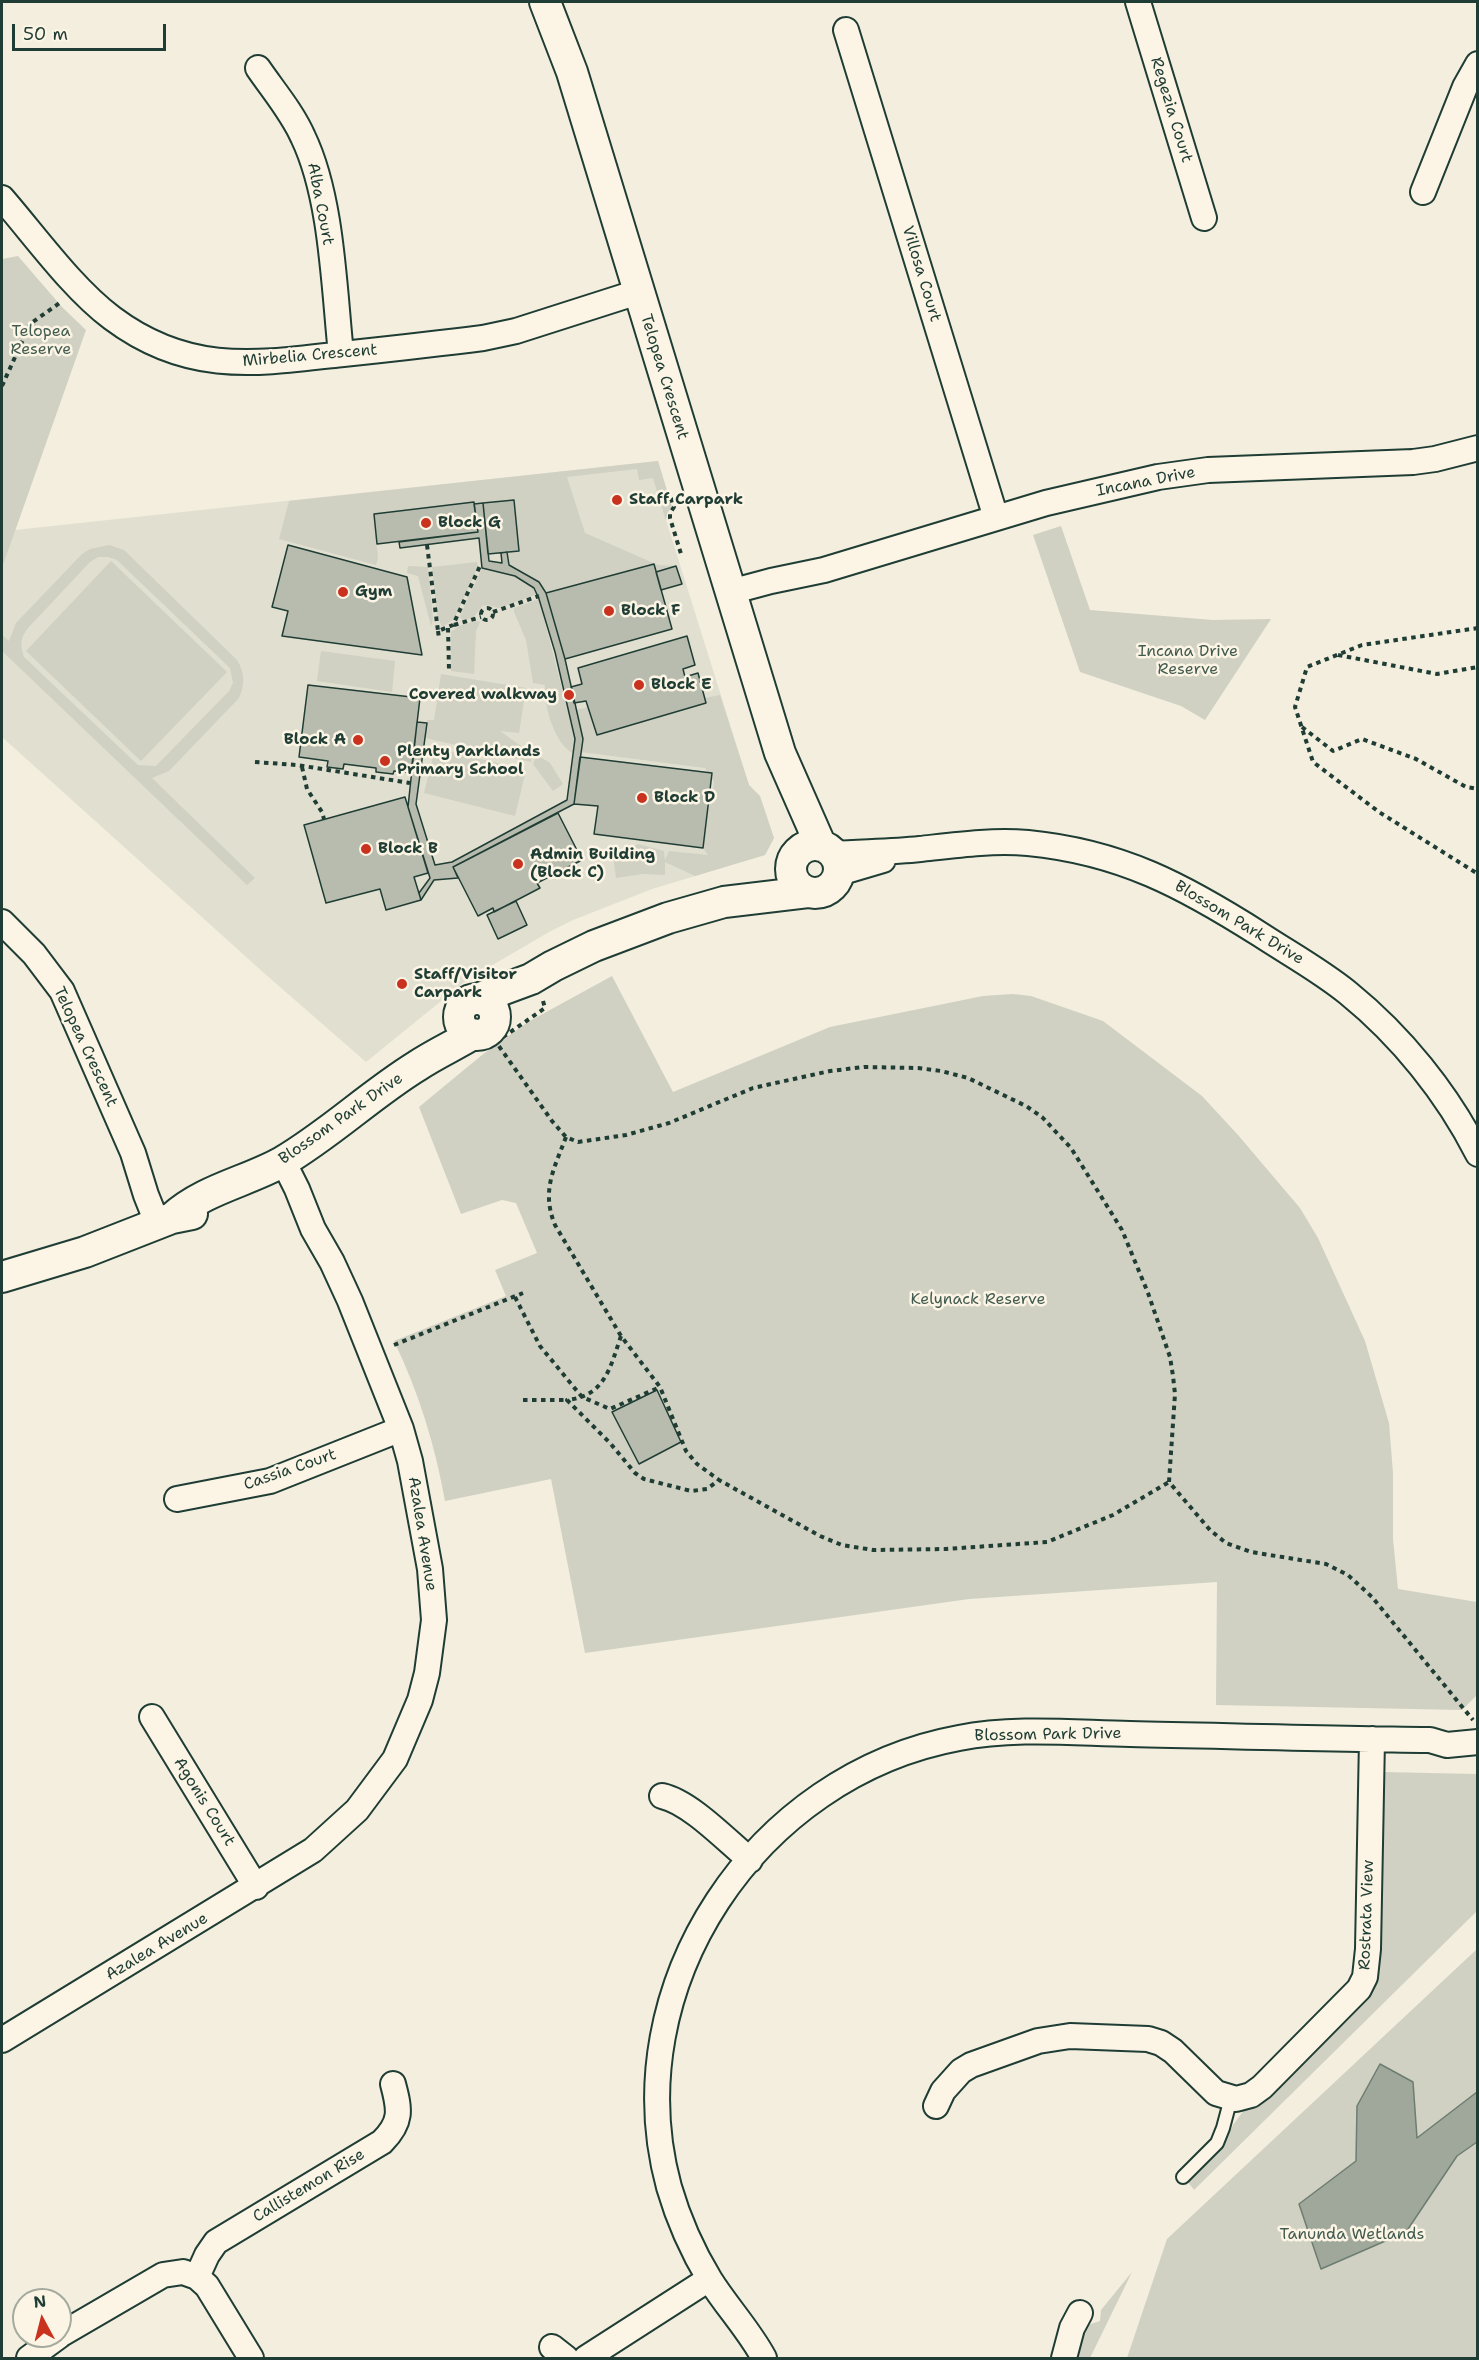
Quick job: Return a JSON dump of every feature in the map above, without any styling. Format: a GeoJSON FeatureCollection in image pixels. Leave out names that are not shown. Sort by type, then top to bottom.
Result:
{"type":"FeatureCollection","features":[{"type":"Feature","properties":{"kind":"street","name":"Telopea Crescent"},"geometry":{"type":"LineString","coordinates":[[545,2],[572,72],[732,599],[780,753],[816,858],[795,883],[808,892]]}},
{"type":"Feature","properties":{"kind":"street","name":"Regezia Court"},"geometry":{"type":"LineString","coordinates":[[1138,2],[1204,218]]}},
{"type":"Feature","properties":{"kind":"street","name":"Villosa Court"},"geometry":{"type":"LineString","coordinates":[[846,30],[996,518]]}},
{"type":"Feature","properties":{"kind":"street"},"geometry":{"type":"LineString","coordinates":[[1424,192],[1465,87],[1478,64]]}},
{"type":"Feature","properties":{"kind":"street","name":"Alba Court"},"geometry":{"type":"LineString","coordinates":[[258,68],[303,136],[314,165],[326,217],[341,354]]}},
{"type":"Feature","properties":{"kind":"street","name":"Mirbelia Crescent"},"geometry":{"type":"LineString","coordinates":[[2,198],[91,299],[110,317],[147,341],[194,358],[252,363],[498,336],[638,292]]}},
{"type":"Feature","properties":{"kind":"street","name":"Incana Drive"},"geometry":{"type":"LineString","coordinates":[[732,599],[996,518],[1079,495],[1181,473],[1413,462],[1478,448]]}},
{"type":"Feature","properties":{"kind":"street","name":"Blossom Park Drive"},"geometry":{"type":"LineString","coordinates":[[3,1276],[85,1252],[166,1221],[187,1204],[204,1195],[272,1167],[329,1131],[417,1065],[476,1016],[537,988],[573,956],[630,932],[724,902],[816,858],[995,842],[1057,847],[1113,859],[1178,885],[1318,972],[1372,1014],[1416,1060],[1453,1110],[1478,1154]]}},
{"type":"Feature","properties":{"kind":"street","name":"Blossom Park Drive"},"geometry":{"type":"LineString","coordinates":[[724,902],[808,892]]}},
{"type":"Feature","properties":{"kind":"street","name":"Telopea Crescent"},"geometry":{"type":"LineString","coordinates":[[2,922],[34,954],[62,991],[133,1153],[146,1195],[166,1221]]}},
{"type":"Feature","properties":{"kind":"street","name":"Azalea Avenue"},"geometry":{"type":"LineString","coordinates":[[2,2040],[256,1887],[313,1850],[357,1810],[395,1759],[420,1700],[432,1644],[432,1594],[430,1569],[401,1429],[332,1262],[314,1229],[285,1196],[272,1167]]}},
{"type":"Feature","properties":{"kind":"street","name":"Cassia Court"},"geometry":{"type":"LineString","coordinates":[[177,1499],[270,1481],[401,1429]]}},
{"type":"Feature","properties":{"kind":"street","name":"Agonis Court"},"geometry":{"type":"LineString","coordinates":[[152,1717],[256,1887]]}},
{"type":"Feature","properties":{"kind":"street","name":"Blossom Park Drive"},"geometry":{"type":"LineString","coordinates":[[764,2358],[709,2279],[677,2213],[661,2152],[658,2124],[658,2071],[667,2010],[687,1954],[717,1902],[750,1860],[800,1811],[852,1775],[901,1753],[962,1737],[988,1733],[1430,1740],[1461,1732],[1477,1731]]}},
{"type":"Feature","properties":{"kind":"street","name":"Rostrata View"},"geometry":{"type":"LineString","coordinates":[[1231,2098],[1242,2098],[1262,2087],[1351,1999],[1363,1983],[1368,1949],[1372,1739]]}},
{"type":"Feature","properties":{"kind":"street"},"geometry":{"type":"LineString","coordinates":[[662,1796],[673,1798],[686,1806],[750,1860]]}},
{"type":"Feature","properties":{"kind":"street"},"geometry":{"type":"LineString","coordinates":[[936,2106],[951,2080],[971,2065],[1038,2041],[1064,2036],[1141,2038],[1155,2041],[1173,2051],[1216,2093],[1231,2098]]}},
{"type":"Feature","properties":{"kind":"street","name":"Callistemon Rise"},"geometry":{"type":"LineString","coordinates":[[197,2277],[216,2242],[382,2142],[395,2127],[399,2112],[393,2084]]}},
{"type":"Feature","properties":{"kind":"street"},"geometry":{"type":"LineString","coordinates":[[72,2328],[163,2275],[183,2272],[197,2277],[207,2286],[251,2358]]}},
{"type":"Feature","properties":{"kind":"street"},"geometry":{"type":"LineString","coordinates":[[586,2358],[709,2279]]}},
{"type":"Feature","properties":{"kind":"street"},"geometry":{"type":"LineString","coordinates":[[1064,2358],[1072,2328],[1082,2311]]}},
{"type":"Feature","properties":{"kind":"street"},"geometry":{"type":"LineString","coordinates":[[29,2358],[43,2348]]}},
{"type":"Feature","properties":{"kind":"lane"},"geometry":{"type":"LineString","coordinates":[[1183,2177],[1217,2143],[1231,2098]]}},
{"type":"Feature","properties":{"kind":"path"},"geometry":{"type":"LineString","coordinates":[[2,386],[30,324],[61,302]]}},
{"type":"Feature","properties":{"kind":"path"},"geometry":{"type":"LineString","coordinates":[[671,498],[674,507],[670,518],[681,554]]}},
{"type":"Feature","properties":{"kind":"path"},"geometry":{"type":"LineString","coordinates":[[427,545],[439,638]]}},
{"type":"Feature","properties":{"kind":"path"},"geometry":{"type":"LineString","coordinates":[[453,625],[480,566]]}},
{"type":"Feature","properties":{"kind":"path"},"geometry":{"type":"LineString","coordinates":[[493,612],[539,596]]}},
{"type":"Feature","properties":{"kind":"path"},"geometry":{"type":"LineString","coordinates":[[481,617],[484,609],[490,609],[493,612]]}},
{"type":"Feature","properties":{"kind":"path"},"geometry":{"type":"LineString","coordinates":[[481,617],[483,620],[489,620],[493,612]]}},
{"type":"Feature","properties":{"kind":"path"},"geometry":{"type":"LineString","coordinates":[[438,631],[481,617]]}},
{"type":"Feature","properties":{"kind":"path"},"geometry":{"type":"LineString","coordinates":[[448,628],[449,670]]}},
{"type":"Feature","properties":{"kind":"path"},"geometry":{"type":"LineString","coordinates":[[1478,628],[1362,645],[1307,667],[1295,707],[1313,762],[1379,812],[1478,874]]}},
{"type":"Feature","properties":{"kind":"path"},"geometry":{"type":"LineString","coordinates":[[1337,655],[1437,674],[1478,666]]}},
{"type":"Feature","properties":{"kind":"path"},"geometry":{"type":"LineString","coordinates":[[1301,727],[1333,751],[1362,739],[1416,759],[1466,787],[1478,789]]}},
{"type":"Feature","properties":{"kind":"path"},"geometry":{"type":"LineString","coordinates":[[255,762],[410,783]]}},
{"type":"Feature","properties":{"kind":"path"},"geometry":{"type":"LineString","coordinates":[[302,767],[307,789],[324,819]]}},
{"type":"Feature","properties":{"kind":"path"},"geometry":{"type":"LineString","coordinates":[[537,988],[545,1008],[496,1042],[566,1137],[578,1142],[626,1135],[669,1123],[753,1088],[830,1071],[864,1067],[918,1068],[968,1078],[1042,1117],[1071,1148],[1122,1230],[1149,1293],[1170,1357],[1175,1394],[1169,1482],[1210,1530],[1226,1543],[1251,1552],[1326,1564],[1348,1575],[1385,1612],[1446,1689],[1466,1709],[1477,1731]]}},
{"type":"Feature","properties":{"kind":"path"},"geometry":{"type":"LineString","coordinates":[[566,1137],[548,1192],[550,1213],[573,1258],[621,1336],[660,1387],[686,1451],[697,1464],[719,1480],[820,1536],[842,1545],[873,1550],[946,1549],[1047,1542],[1113,1515],[1169,1482]]}},
{"type":"Feature","properties":{"kind":"path"},"geometry":{"type":"LineString","coordinates":[[394,1345],[524,1293]]}},
{"type":"Feature","properties":{"kind":"path"},"geometry":{"type":"LineString","coordinates":[[515,1297],[540,1346],[582,1397],[610,1409],[660,1387]]}},
{"type":"Feature","properties":{"kind":"path"},"geometry":{"type":"LineString","coordinates":[[523,1401],[567,1400],[582,1397],[594,1391],[601,1383],[621,1336]]}},
{"type":"Feature","properties":{"kind":"path"},"geometry":{"type":"LineString","coordinates":[[567,1400],[610,1443],[635,1473],[644,1479],[691,1491],[707,1489],[719,1480]]}},
{"type":"Feature","properties":{"kind":"shaded area","name":"Plenty Parklands Primary School"},"geometry":{"type":"Polygon","coordinates":[[[658,461],[672,507],[667,513],[666,520],[749,785],[760,796],[774,838],[765,855],[652,889],[573,920],[549,932],[467,980],[366,1062],[2,737],[2,568],[15,530],[658,461]]]}},
{"type":"Feature","properties":{"kind":"shaded area"},"geometry":{"type":"Polygon","coordinates":[[[1380,2064],[1413,2082],[1417,2138],[1477,2092],[1477,2142],[1457,2156],[1406,2232],[1321,2269],[1299,2204],[1356,2161],[1357,2106],[1380,2064]]]}},
{"type":"Feature","properties":{"kind":"green space","name":"Telopea Reserve"},"geometry":{"type":"Polygon","coordinates":[[[18,256],[62,307],[86,330],[2,568],[2,259],[18,256]]]}},
{"type":"Feature","properties":{"kind":"green space"},"geometry":{"type":"Polygon","coordinates":[[[658,461],[672,507],[667,513],[666,521],[653,478],[639,480],[637,469],[567,477],[585,533],[658,565],[676,566],[656,572],[653,564],[546,593],[538,582],[509,565],[507,552],[519,550],[513,500],[474,504],[474,502],[374,514],[378,558],[376,565],[279,539],[289,501],[658,461]]]}},
{"type":"Feature","properties":{"kind":"green space","name":"Incana Drive Reserve"},"geometry":{"type":"Polygon","coordinates":[[[1061,526],[1090,610],[1213,620],[1271,619],[1205,720],[1181,706],[1080,672],[1033,535],[1061,526]]]}},
{"type":"Feature","properties":{"kind":"green space"},"geometry":{"type":"Polygon","coordinates":[[[109,545],[124,550],[237,660],[242,669],[243,679],[239,698],[169,771],[152,778],[255,878],[247,885],[2,651],[3,636],[9,641],[16,623],[82,554],[90,549],[109,545]],[[98,557],[90,562],[28,628],[22,638],[22,649],[24,657],[138,765],[156,766],[229,691],[233,683],[230,668],[117,560],[98,557]]]}},
{"type":"Feature","properties":{"kind":"green space"},"geometry":{"type":"Polygon","coordinates":[[[111,561],[227,672],[141,761],[26,651],[111,561]]]}},
{"type":"Feature","properties":{"kind":"green space"},"geometry":{"type":"Polygon","coordinates":[[[477,562],[478,567],[454,619],[442,627],[437,614],[432,567],[477,562]]]}},
{"type":"Feature","properties":{"kind":"green space"},"geometry":{"type":"Polygon","coordinates":[[[408,566],[428,567],[433,619],[431,626],[418,576],[407,573],[408,566]]]}},
{"type":"Feature","properties":{"kind":"green space"},"geometry":{"type":"Polygon","coordinates":[[[482,568],[520,579],[533,588],[537,594],[499,608],[482,606],[473,618],[462,620],[460,616],[482,568]]]}},
{"type":"Feature","properties":{"kind":"green space"},"geometry":{"type":"Polygon","coordinates":[[[539,599],[575,739],[573,753],[561,742],[556,733],[548,713],[545,685],[533,683],[526,640],[514,612],[514,608],[539,599]]]}},
{"type":"Feature","properties":{"kind":"green space"},"geometry":{"type":"Polygon","coordinates":[[[480,622],[476,631],[474,674],[451,671],[451,632],[459,626],[480,622]]]}},
{"type":"Feature","properties":{"kind":"green space"},"geometry":{"type":"Polygon","coordinates":[[[321,651],[395,661],[392,692],[317,681],[321,651]]]}},
{"type":"Feature","properties":{"kind":"green space"},"geometry":{"type":"Polygon","coordinates":[[[441,674],[526,688],[519,733],[500,731],[532,752],[531,762],[425,738],[427,720],[434,720],[441,674]]]}},
{"type":"Feature","properties":{"kind":"green space"},"geometry":{"type":"Polygon","coordinates":[[[720,695],[749,785],[760,796],[774,838],[765,855],[695,876],[665,862],[665,875],[643,874],[616,878],[613,855],[638,844],[664,851],[665,860],[669,851],[708,855],[703,848],[710,792],[713,792],[714,782],[705,768],[581,752],[576,710],[589,707],[597,735],[706,703],[705,698],[720,695]]]}},
{"type":"Feature","properties":{"kind":"green space"},"geometry":{"type":"Polygon","coordinates":[[[435,748],[526,770],[515,816],[424,793],[435,748]]]}},
{"type":"Feature","properties":{"kind":"green space"},"geometry":{"type":"Polygon","coordinates":[[[537,755],[550,763],[563,784],[553,791],[533,764],[537,755]]]}},
{"type":"Feature","properties":{"kind":"green space","name":"Kelynack Reserve"},"geometry":{"type":"Polygon","coordinates":[[[612,976],[673,1092],[830,1027],[983,996],[1013,994],[1031,996],[1103,1021],[1202,1096],[1300,1208],[1318,1238],[1365,1341],[1389,1423],[1393,1473],[1393,1539],[1398,1589],[1477,1602],[1477,1695],[1462,1710],[1216,1705],[1217,1582],[969,1599],[585,1653],[551,1479],[445,1501],[425,1420],[394,1341],[506,1296],[495,1270],[537,1253],[516,1203],[502,1200],[461,1214],[419,1107],[482,1055],[528,1022],[612,976]]]}},
{"type":"Feature","properties":{"kind":"green space"},"geometry":{"type":"Polygon","coordinates":[[[1383,1772],[1477,1774],[1477,1911],[1194,2190],[1188,2182],[1223,2146],[1233,2125],[1244,2110],[1253,2108],[1266,2099],[1368,1999],[1375,1988],[1379,1965],[1383,1772]]]}},
{"type":"Feature","properties":{"kind":"green space","name":"Tanunda Wetlands"},"geometry":{"type":"Polygon","coordinates":[[[1477,1949],[1477,2358],[1127,2358],[1167,2239],[1477,1949]]]}},
{"type":"Feature","properties":{"kind":"green space"},"geometry":{"type":"Polygon","coordinates":[[[1132,2272],[1090,2358],[1073,2358],[1085,2326],[1100,2321],[1101,2310],[1132,2272]]]}},
{"type":"Feature","properties":{"kind":"building"},"geometry":{"type":"Polygon","coordinates":[[[514,500],[519,551],[488,554],[483,503],[514,500]]]}},
{"type":"Feature","properties":{"kind":"building","name":"Block G"},"geometry":{"type":"Polygon","coordinates":[[[474,502],[478,532],[377,544],[374,514],[474,502]]]}},
{"type":"Feature","properties":{"kind":"building","name":"Covered walkway"},"geometry":{"type":"Polygon","coordinates":[[[483,503],[489,561],[502,563],[501,553],[507,552],[509,565],[539,582],[546,593],[565,659],[583,739],[574,804],[453,867],[458,878],[434,880],[421,900],[419,893],[430,878],[408,807],[417,722],[427,723],[416,804],[435,865],[452,862],[567,800],[575,739],[555,652],[534,588],[515,576],[482,568],[479,538],[400,548],[399,542],[478,532],[474,504],[483,503]]]}},
{"type":"Feature","properties":{"kind":"building","name":"Gym"},"geometry":{"type":"Polygon","coordinates":[[[288,545],[407,577],[422,655],[282,636],[288,611],[272,607],[288,545]]]}},
{"type":"Feature","properties":{"kind":"building","name":"Block F"},"geometry":{"type":"Polygon","coordinates":[[[654,564],[672,629],[565,659],[546,593],[654,564]]]}},
{"type":"Feature","properties":{"kind":"building"},"geometry":{"type":"Polygon","coordinates":[[[676,566],[682,584],[661,590],[656,572],[676,566]]]}},
{"type":"Feature","properties":{"kind":"building","name":"Block E"},"geometry":{"type":"Polygon","coordinates":[[[687,636],[695,665],[683,669],[685,677],[698,673],[706,703],[597,735],[586,701],[574,703],[571,687],[582,684],[578,668],[687,636]]]}},
{"type":"Feature","properties":{"kind":"building","name":"Block A"},"geometry":{"type":"Polygon","coordinates":[[[308,685],[420,698],[411,773],[376,772],[376,768],[344,764],[343,769],[327,767],[328,761],[299,757],[308,685]]]}},
{"type":"Feature","properties":{"kind":"building","name":"Block D"},"geometry":{"type":"Polygon","coordinates":[[[580,757],[712,773],[703,848],[594,834],[598,806],[574,804],[580,757]]]}},
{"type":"Feature","properties":{"kind":"building","name":"Block B"},"geometry":{"type":"Polygon","coordinates":[[[405,797],[428,873],[414,877],[421,900],[386,910],[380,889],[326,903],[304,825],[405,797]]]}},
{"type":"Feature","properties":{"kind":"building","name":"Admin Building (Block C)"},"geometry":{"type":"Polygon","coordinates":[[[558,813],[582,860],[537,883],[540,888],[494,912],[493,908],[478,916],[453,867],[558,813]]]}},
{"type":"Feature","properties":{"kind":"building"},"geometry":{"type":"Polygon","coordinates":[[[516,901],[527,925],[498,939],[487,915],[516,901]]]}},
{"type":"Feature","properties":{"kind":"building"},"geometry":{"type":"Polygon","coordinates":[[[657,1390],[681,1442],[639,1464],[612,1412],[657,1390]]]}},
{"type":"Feature","properties":{"kind":"place","name":"Staff Carpark"},"geometry":{"type":"Point","coordinates":[617,500]}},
{"type":"Feature","properties":{"kind":"place","name":"Block G"},"geometry":{"type":"Point","coordinates":[426,523]}},
{"type":"Feature","properties":{"kind":"place","name":"Gym"},"geometry":{"type":"Point","coordinates":[343,592]}},
{"type":"Feature","properties":{"kind":"place","name":"Block F"},"geometry":{"type":"Point","coordinates":[609,611]}},
{"type":"Feature","properties":{"kind":"place","name":"Block E"},"geometry":{"type":"Point","coordinates":[639,685]}},
{"type":"Feature","properties":{"kind":"place","name":"Covered walkway"},"geometry":{"type":"Point","coordinates":[569,695]}},
{"type":"Feature","properties":{"kind":"place","name":"Block A"},"geometry":{"type":"Point","coordinates":[358,740]}},
{"type":"Feature","properties":{"kind":"place","name":"Plenty Parklands Primary School"},"geometry":{"type":"Point","coordinates":[385,761]}},
{"type":"Feature","properties":{"kind":"place","name":"Block D"},"geometry":{"type":"Point","coordinates":[642,798]}},
{"type":"Feature","properties":{"kind":"place","name":"Block B"},"geometry":{"type":"Point","coordinates":[366,849]}},
{"type":"Feature","properties":{"kind":"place","name":"Admin Building (Block C)"},"geometry":{"type":"Point","coordinates":[518,864]}},
{"type":"Feature","properties":{"kind":"place","name":"Staff/Visitor Carpark"},"geometry":{"type":"Point","coordinates":[402,984]}}]}
